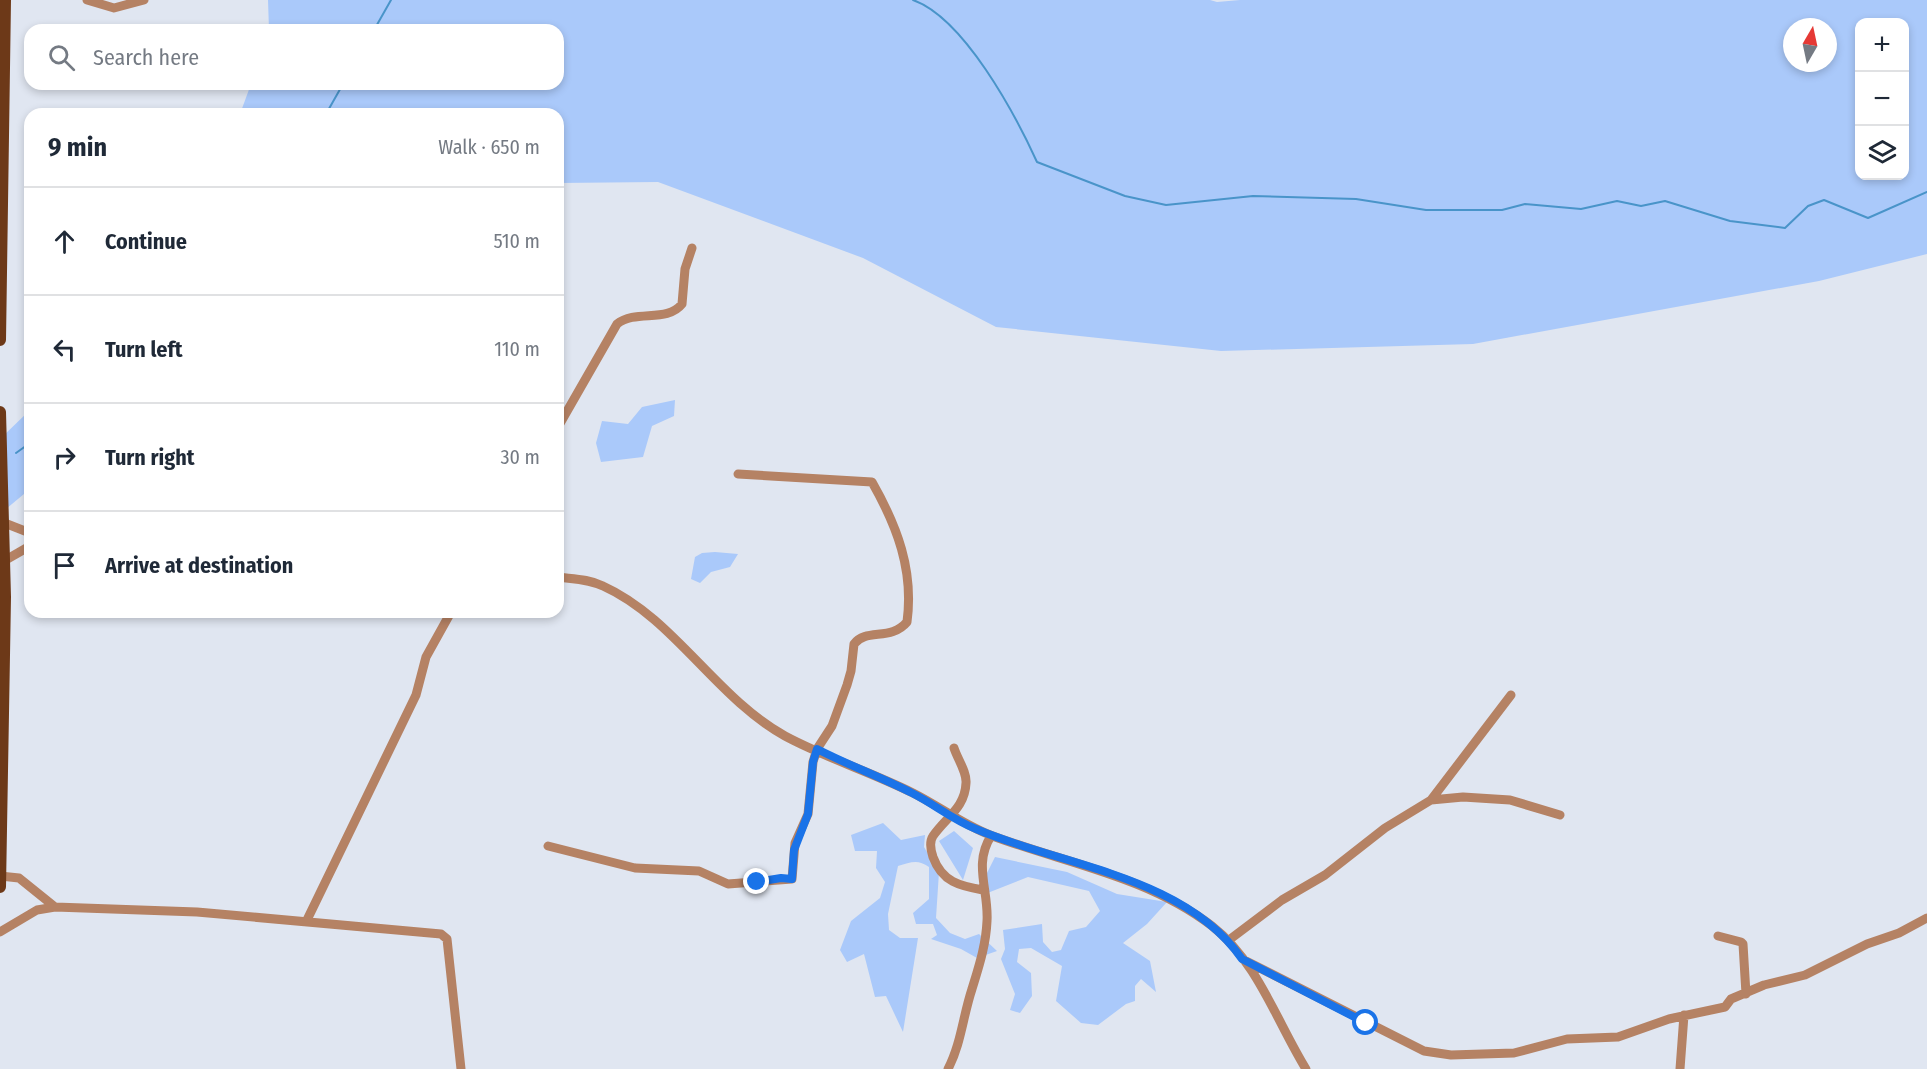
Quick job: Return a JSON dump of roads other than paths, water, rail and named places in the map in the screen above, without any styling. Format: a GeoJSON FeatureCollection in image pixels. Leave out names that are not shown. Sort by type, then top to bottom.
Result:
{"type":"FeatureCollection","features":[{"type":"Feature","properties":{"kind":"main road"},"geometry":{"type":"LineString","coordinates":[[0,340],[5,0]]}},
{"type":"Feature","properties":{"kind":"main road"},"geometry":{"type":"LineString","coordinates":[[0,412],[4,597],[0,887]]}},
{"type":"Feature","properties":{"kind":"street"},"geometry":{"type":"LineString","coordinates":[[87,0],[114,8],[144,0]]}},
{"type":"Feature","properties":{"kind":"street"},"geometry":{"type":"LineString","coordinates":[[564,417],[617,324],[631,316],[673,311],[682,304],[685,269],[692,248]]}},
{"type":"Feature","properties":{"kind":"street"},"geometry":{"type":"LineString","coordinates":[[548,846],[635,868],[699,871],[728,884],[792,879],[794,850],[808,814],[813,762],[817,749],[832,726],[851,671],[854,644],[858,639],[896,632],[907,622],[906,558],[890,513],[872,482],[738,474]]}},
{"type":"Feature","properties":{"kind":"street"},"geometry":{"type":"LineString","coordinates":[[2,522],[24,531]]}},
{"type":"Feature","properties":{"kind":"street"},"geometry":{"type":"LineString","coordinates":[[2,562],[24,549]]}},
{"type":"Feature","properties":{"kind":"street"},"geometry":{"type":"LineString","coordinates":[[564,578],[586,580],[603,586],[627,600],[668,634],[747,711],[785,736],[915,794],[951,817],[991,836],[1102,871],[1174,901],[1229,940],[1306,1069]]}},
{"type":"Feature","properties":{"kind":"street"},"geometry":{"type":"LineString","coordinates":[[306,922],[416,695],[426,657],[448,618]]}},
{"type":"Feature","properties":{"kind":"street"},"geometry":{"type":"LineString","coordinates":[[1229,940],[1282,900],[1325,875],[1385,828],[1431,800],[1511,695]]}},
{"type":"Feature","properties":{"kind":"street"},"geometry":{"type":"LineString","coordinates":[[954,748],[967,781],[961,806],[931,837],[930,850],[944,877],[959,886],[983,890]]}},
{"type":"Feature","properties":{"kind":"street"},"geometry":{"type":"LineString","coordinates":[[1431,800],[1463,797],[1510,800],[1560,815]]}},
{"type":"Feature","properties":{"kind":"street"},"geometry":{"type":"LineString","coordinates":[[948,1069],[956,1051],[983,953],[988,919],[983,890],[983,848],[991,836]]}},
{"type":"Feature","properties":{"kind":"street"},"geometry":{"type":"LineString","coordinates":[[0,876],[19,878],[55,907]]}},
{"type":"Feature","properties":{"kind":"street"},"geometry":{"type":"LineString","coordinates":[[0,932],[37,910],[55,907],[197,912],[441,934],[447,939],[461,1069]]}},
{"type":"Feature","properties":{"kind":"street"},"geometry":{"type":"LineString","coordinates":[[1242,959],[1389,1036],[1404,1040],[1424,1051],[1438,1054],[1514,1053],[1567,1039],[1618,1037],[1684,1015],[1725,1007],[1731,999],[1764,985],[1805,975],[1867,944],[1899,933],[1927,918]]}},
{"type":"Feature","properties":{"kind":"street"},"geometry":{"type":"LineString","coordinates":[[1718,936],[1743,945],[1746,994]]}},
{"type":"Feature","properties":{"kind":"street"},"geometry":{"type":"LineString","coordinates":[[1680,1069],[1684,1015]]}},
{"type":"Feature","properties":{"kind":"waterway"},"geometry":{"type":"LineString","coordinates":[[377,24],[391,0]]}},
{"type":"Feature","properties":{"kind":"waterway"},"geometry":{"type":"LineString","coordinates":[[913,0],[932,10],[951,26],[969,47],[1002,94],[1037,162],[1125,196],[1166,205],[1253,196],[1356,199],[1426,210],[1502,210],[1525,204],[1581,209],[1617,201],[1641,206],[1665,201],[1730,221],[1785,228],[1808,206],[1824,200],[1868,218],[1927,192]]}},
{"type":"Feature","properties":{"kind":"waterway"},"geometry":{"type":"LineString","coordinates":[[329,108],[340,90]]}},
{"type":"Feature","properties":{"kind":"waterway"},"geometry":{"type":"LineString","coordinates":[[16,453],[24,447]]}}]}
